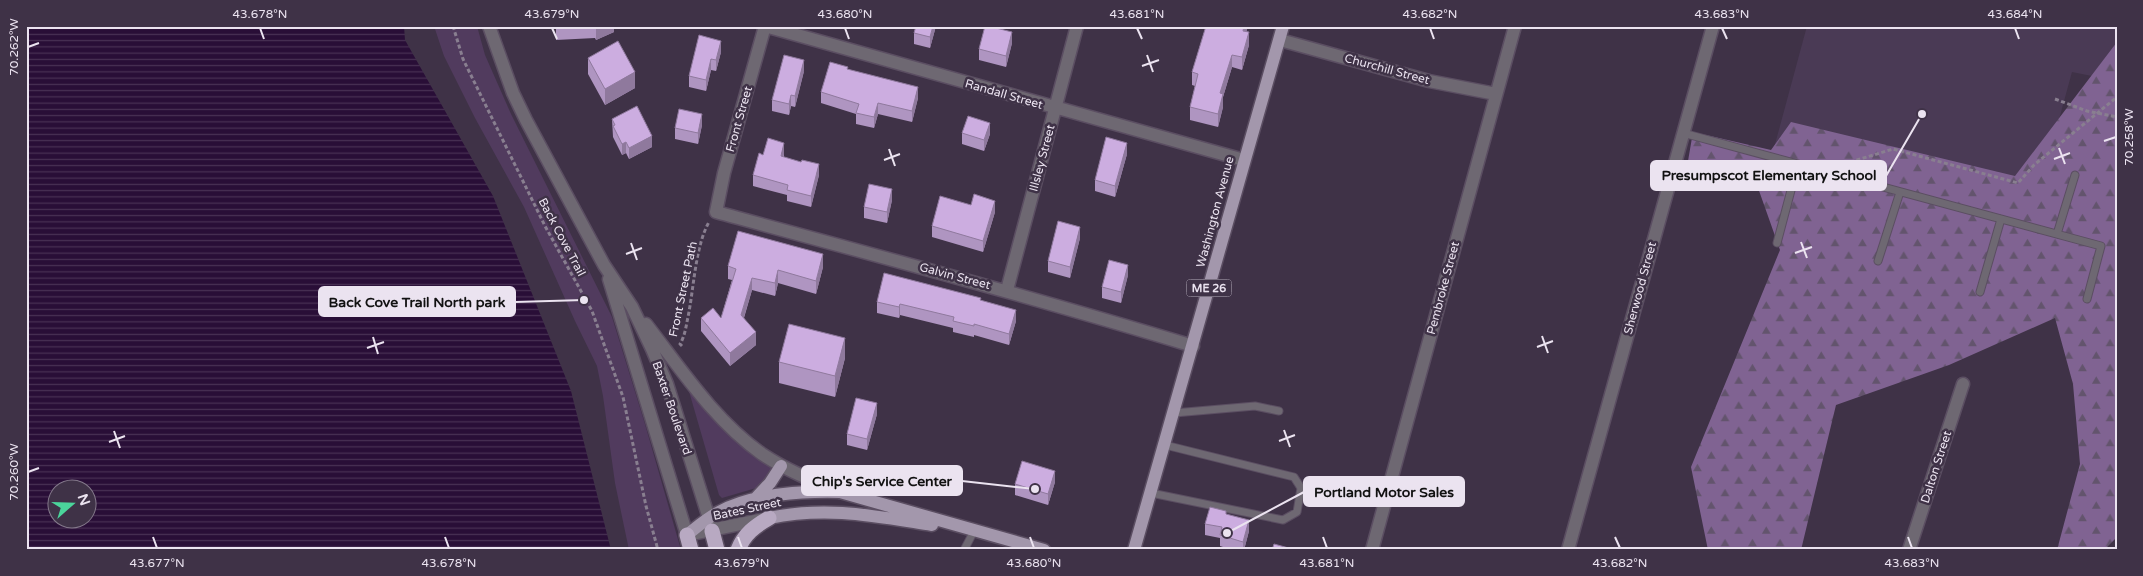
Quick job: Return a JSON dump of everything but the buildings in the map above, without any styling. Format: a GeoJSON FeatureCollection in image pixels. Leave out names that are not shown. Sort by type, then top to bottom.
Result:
{"type":"FeatureCollection","features":[{"type":"Feature","properties":{"kind":"highway"},"geometry":{"type":"LineString","coordinates":[[738,550],[741,542],[753,527],[769,518]]}},
{"type":"Feature","properties":{"kind":"highway"},"geometry":{"type":"LineString","coordinates":[[710,524],[718,550]]}},
{"type":"Feature","properties":{"kind":"highway"},"geometry":{"type":"LineString","coordinates":[[687,535],[692,550]]}},
{"type":"Feature","properties":{"kind":"main road","name":"Washington Avenue"},"geometry":{"type":"LineString","coordinates":[[1134,550],[1283,26]]}},
{"type":"Feature","properties":{"kind":"main road"},"geometry":{"type":"LineString","coordinates":[[754,500],[770,484],[781,466]]}},
{"type":"Feature","properties":{"kind":"main road","name":"Bates Street"},"geometry":{"type":"LineString","coordinates":[[710,524],[720,511],[754,500],[811,491],[840,492],[974,531],[1010,545],[1044,550]]}},
{"type":"Feature","properties":{"kind":"main road","name":"Bates Street"},"geometry":{"type":"LineString","coordinates":[[769,518],[792,513],[834,511],[974,531]]}},
{"type":"Feature","properties":{"kind":"street","name":"Baxter Boulevard"},"geometry":{"type":"LineString","coordinates":[[489,26],[512,93],[604,265],[632,306],[667,384],[710,524]]}},
{"type":"Feature","properties":{"kind":"street","name":"Randall Street"},"geometry":{"type":"LineString","coordinates":[[765,26],[1244,160]]}},
{"type":"Feature","properties":{"kind":"street","name":"Front Street"},"geometry":{"type":"LineString","coordinates":[[716,212],[724,173],[765,26]]}},
{"type":"Feature","properties":{"kind":"street","name":"Illsley Street"},"geometry":{"type":"LineString","coordinates":[[1007,290],[1077,26]]}},
{"type":"Feature","properties":{"kind":"street","name":"Pembroke Street"},"geometry":{"type":"LineString","coordinates":[[1372,550],[1515,26]]}},
{"type":"Feature","properties":{"kind":"street","name":"Sherwood Street"},"geometry":{"type":"LineString","coordinates":[[1568,550],[1713,26]]}},
{"type":"Feature","properties":{"kind":"street","name":"Churchill Street"},"geometry":{"type":"LineString","coordinates":[[1280,40],[1428,81],[1496,94]]}},
{"type":"Feature","properties":{"kind":"street","name":"Galvin Street"},"geometry":{"type":"LineString","coordinates":[[716,212],[1007,290],[1193,346]]}},
{"type":"Feature","properties":{"kind":"street","name":"Baxter Boulevard"},"geometry":{"type":"LineString","coordinates":[[604,265],[687,535]]}},
{"type":"Feature","properties":{"kind":"street","name":"Bates Street"},"geometry":{"type":"LineString","coordinates":[[632,306],[717,414],[741,437],[781,466],[808,480],[840,492]]}},
{"type":"Feature","properties":{"kind":"street","name":"Dalton Street"},"geometry":{"type":"LineString","coordinates":[[1909,550],[1963,384]]}},
{"type":"Feature","properties":{"kind":"street","name":"Bates Street"},"geometry":{"type":"LineString","coordinates":[[687,535],[710,524],[769,518]]}},
{"type":"Feature","properties":{"kind":"lane"},"geometry":{"type":"LineString","coordinates":[[1683,133],[2101,246],[2087,299]]}},
{"type":"Feature","properties":{"kind":"lane"},"geometry":{"type":"LineString","coordinates":[[1777,243],[1798,164]]}},
{"type":"Feature","properties":{"kind":"lane"},"geometry":{"type":"LineString","coordinates":[[2057,234],[2075,175]]}},
{"type":"Feature","properties":{"kind":"lane"},"geometry":{"type":"LineString","coordinates":[[1878,261],[1900,192]]}},
{"type":"Feature","properties":{"kind":"lane"},"geometry":{"type":"LineString","coordinates":[[1980,292],[2001,219]]}},
{"type":"Feature","properties":{"kind":"lane"},"geometry":{"type":"LineString","coordinates":[[1174,413],[1255,406],[1279,411]]}},
{"type":"Feature","properties":{"kind":"lane"},"geometry":{"type":"LineString","coordinates":[[1150,494],[1283,520],[1297,512],[1301,488],[1294,477],[1164,445]]}},
{"type":"Feature","properties":{"kind":"lane"},"geometry":{"type":"LineString","coordinates":[[964,550],[974,531]]}},
{"type":"Feature","properties":{"kind":"path","name":"Back Cove Trail"},"geometry":{"type":"LineString","coordinates":[[453,26],[463,59],[545,226],[592,312],[623,397],[646,506],[658,550]]}},
{"type":"Feature","properties":{"kind":"path"},"geometry":{"type":"LineString","coordinates":[[1842,165],[1893,149],[2018,183],[2034,164],[2099,114],[2117,97]]}},
{"type":"Feature","properties":{"kind":"path"},"geometry":{"type":"LineString","coordinates":[[2055,99],[2087,111],[2117,117]]}},
{"type":"Feature","properties":{"kind":"path","name":"Front Street Path"},"geometry":{"type":"LineString","coordinates":[[686,351],[680,344],[688,315],[702,240],[704,232],[716,212]]}},
{"type":"Feature","properties":{"kind":"path"},"geometry":{"type":"LineString","coordinates":[[623,397],[630,395]]}},
{"type":"Feature","properties":{"kind":"shaded area"},"geometry":{"type":"Polygon","coordinates":[[[26,26],[404,26],[405,40],[493,196],[571,391],[611,550],[26,550],[26,26]]]}},
{"type":"Feature","properties":{"kind":"shaded area"},"geometry":{"type":"Polygon","coordinates":[[[434,26],[477,26],[485,55],[511,114],[612,317],[681,550],[629,550],[615,483],[597,366],[524,207],[475,118],[444,56],[434,26]]]}},
{"type":"Feature","properties":{"kind":"shaded area"},"geometry":{"type":"Polygon","coordinates":[[[1807,26],[2117,26],[2117,81],[2072,72],[2032,218],[1774,148],[1807,26]]]}},
{"type":"Feature","properties":{"kind":"shaded area"},"geometry":{"type":"Polygon","coordinates":[[[686,381],[776,466],[763,486],[722,498],[719,495],[686,381]]]}},
{"type":"Feature","properties":{"kind":"green space"},"geometry":{"type":"Polygon","coordinates":[[[2117,42],[2117,537],[2104,550],[2057,550],[2080,464],[2073,384],[2055,318],[1949,365],[1836,405],[1801,550],[1708,550],[1691,467],[1780,250],[1757,185],[1688,161],[1693,132],[1771,150],[1791,122],[2015,176],[2117,42]]]}},
{"type":"Feature","properties":{"kind":"place","name":"Presumpscot Elementary School"},"geometry":{"type":"Point","coordinates":[1922,114]}},
{"type":"Feature","properties":{"kind":"place","name":"Back Cove Trail North park"},"geometry":{"type":"Point","coordinates":[584,300]}},
{"type":"Feature","properties":{"kind":"place","name":"Chip's Service Center"},"geometry":{"type":"Point","coordinates":[1035,489]}},
{"type":"Feature","properties":{"kind":"place","name":"Portland Motor Sales"},"geometry":{"type":"Point","coordinates":[1227,533]}}]}
